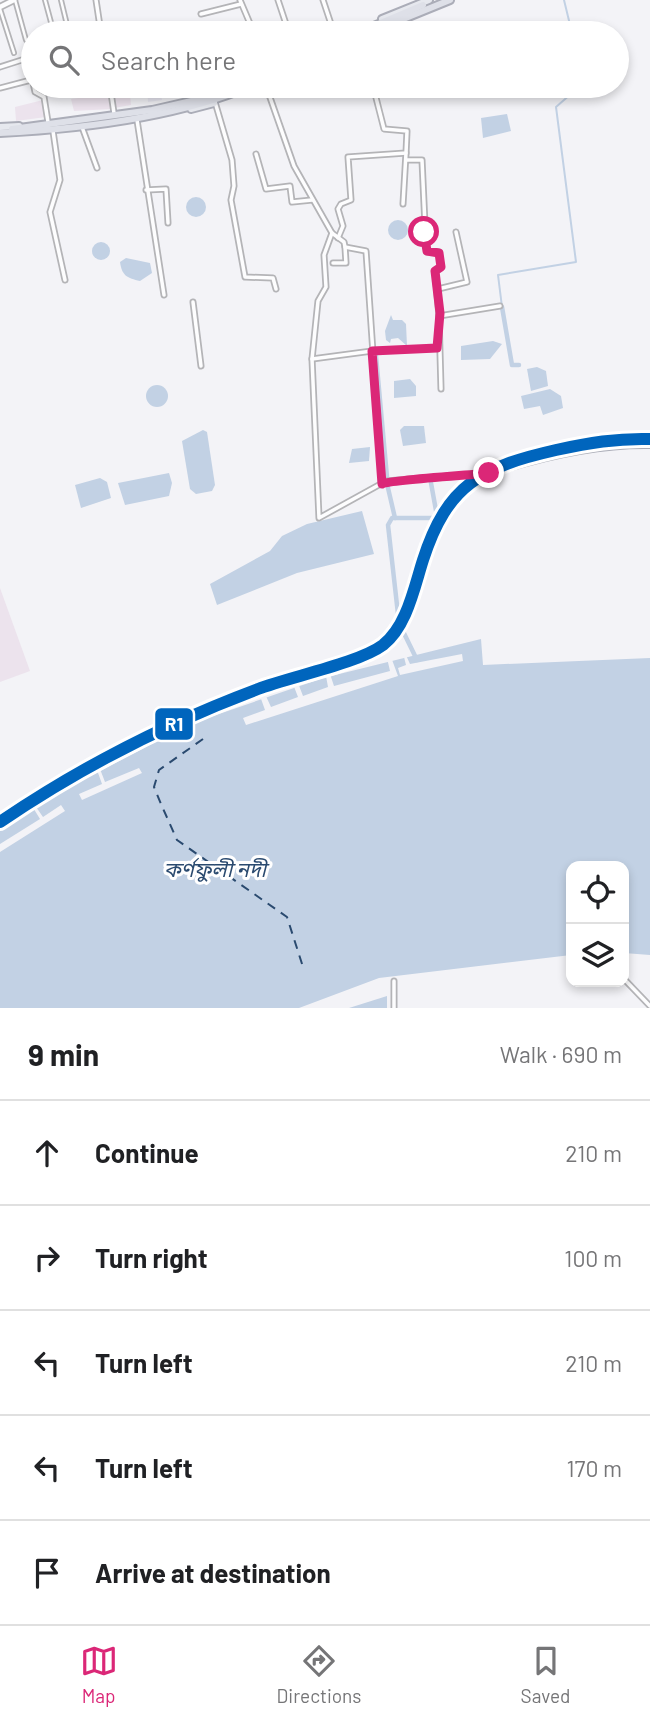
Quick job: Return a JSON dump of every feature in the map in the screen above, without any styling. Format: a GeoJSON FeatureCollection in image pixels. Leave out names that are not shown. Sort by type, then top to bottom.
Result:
{"type":"FeatureCollection","features":[{"type":"Feature","properties":{"kind":"highway"},"geometry":{"type":"LineString","coordinates":[[386,21],[438,0]]}},
{"type":"Feature","properties":{"kind":"highway"},"geometry":{"type":"LineString","coordinates":[[398,21],[450,0]]}},
{"type":"Feature","properties":{"kind":"highway"},"geometry":{"type":"LineString","coordinates":[[0,129],[152,110],[205,98]]}},
{"type":"Feature","properties":{"kind":"highway"},"geometry":{"type":"LineString","coordinates":[[0,129],[153,115],[217,98]]}},
{"type":"Feature","properties":{"kind":"highway"},"geometry":{"type":"LineString","coordinates":[[489,473],[568,452],[621,443],[650,444]]}},
{"type":"Feature","properties":{"kind":"main road"},"geometry":{"type":"LineString","coordinates":[[379,21],[429,0]]}},
{"type":"Feature","properties":{"kind":"main road"},"geometry":{"type":"LineString","coordinates":[[404,21],[456,0]]}},
{"type":"Feature","properties":{"kind":"main road"},"geometry":{"type":"LineString","coordinates":[[0,129],[199,98]]}},
{"type":"Feature","properties":{"kind":"main road"},"geometry":{"type":"LineString","coordinates":[[0,129],[53,131],[137,120],[226,98]]}},
{"type":"Feature","properties":{"kind":"street"},"geometry":{"type":"LineString","coordinates":[[15,53],[0,8],[14,0],[21,23]]}},
{"type":"Feature","properties":{"kind":"street"},"geometry":{"type":"LineString","coordinates":[[45,0],[51,21]]}},
{"type":"Feature","properties":{"kind":"street"},"geometry":{"type":"LineString","coordinates":[[61,0],[66,21]]}},
{"type":"Feature","properties":{"kind":"street"},"geometry":{"type":"LineString","coordinates":[[96,0],[100,21]]}},
{"type":"Feature","properties":{"kind":"street"},"geometry":{"type":"LineString","coordinates":[[278,0],[285,21]]}},
{"type":"Feature","properties":{"kind":"street"},"geometry":{"type":"LineString","coordinates":[[323,0],[330,21]]}},
{"type":"Feature","properties":{"kind":"street"},"geometry":{"type":"LineString","coordinates":[[201,14],[241,2],[249,21]]}},
{"type":"Feature","properties":{"kind":"street"},"geometry":{"type":"LineString","coordinates":[[0,66],[21,60]]}},
{"type":"Feature","properties":{"kind":"street"},"geometry":{"type":"LineString","coordinates":[[0,88],[21,83]]}},
{"type":"Feature","properties":{"kind":"street"},"geometry":{"type":"LineString","coordinates":[[44,98],[48,122]]}},
{"type":"Feature","properties":{"kind":"street"},"geometry":{"type":"LineString","coordinates":[[112,98],[114,113]]}},
{"type":"Feature","properties":{"kind":"street"},"geometry":{"type":"LineString","coordinates":[[270,98],[294,166],[332,233],[345,247],[346,263],[333,263]]}},
{"type":"Feature","properties":{"kind":"street"},"geometry":{"type":"LineString","coordinates":[[376,98],[384,129],[407,131],[403,204]]}},
{"type":"Feature","properties":{"kind":"street"},"geometry":{"type":"LineString","coordinates":[[215,102],[232,160],[234,186],[230,200],[245,277],[273,278],[276,289]]}},
{"type":"Feature","properties":{"kind":"street"},"geometry":{"type":"LineString","coordinates":[[137,120],[164,295]]}},
{"type":"Feature","properties":{"kind":"street"},"geometry":{"type":"LineString","coordinates":[[82,127],[97,168]]}},
{"type":"Feature","properties":{"kind":"street"},"geometry":{"type":"LineString","coordinates":[[53,131],[60,180],[50,212],[65,280]]}},
{"type":"Feature","properties":{"kind":"street"},"geometry":{"type":"LineString","coordinates":[[338,237],[343,226],[338,208],[351,200],[348,157],[406,153]]}},
{"type":"Feature","properties":{"kind":"street"},"geometry":{"type":"LineString","coordinates":[[256,154],[266,189],[290,186],[292,202],[313,200]]}},
{"type":"Feature","properties":{"kind":"street"},"geometry":{"type":"LineString","coordinates":[[407,160],[422,160],[426,247],[427,251],[439,253],[441,267],[435,271],[441,389]]}},
{"type":"Feature","properties":{"kind":"street"},"geometry":{"type":"LineString","coordinates":[[146,190],[166,189],[168,223]]}},
{"type":"Feature","properties":{"kind":"street"},"geometry":{"type":"LineString","coordinates":[[438,289],[467,282],[456,232]]}},
{"type":"Feature","properties":{"kind":"street"},"geometry":{"type":"LineString","coordinates":[[332,233],[324,255],[326,287],[318,301],[312,359],[319,518],[386,482],[489,473]]}},
{"type":"Feature","properties":{"kind":"street"},"geometry":{"type":"LineString","coordinates":[[345,247],[366,251],[372,351],[386,482]]}},
{"type":"Feature","properties":{"kind":"street"},"geometry":{"type":"LineString","coordinates":[[193,302],[201,366]]}},
{"type":"Feature","properties":{"kind":"street"},"geometry":{"type":"LineString","coordinates":[[439,316],[500,306]]}},
{"type":"Feature","properties":{"kind":"street"},"geometry":{"type":"LineString","coordinates":[[312,359],[372,351],[437,348]]}},
{"type":"Feature","properties":{"kind":"street"},"geometry":{"type":"LineString","coordinates":[[394,981],[394,1008]]}},
{"type":"Feature","properties":{"kind":"street"},"geometry":{"type":"LineString","coordinates":[[629,984],[650,1006]]}},
{"type":"Feature","properties":{"kind":"shaded area"},"geometry":{"type":"Polygon","coordinates":[[[110,98],[112,109],[74,111],[71,99],[110,98]]]}},
{"type":"Feature","properties":{"kind":"shaded area"},"geometry":{"type":"Polygon","coordinates":[[[112,98],[130,98],[131,105],[114,108],[112,98]]]}},
{"type":"Feature","properties":{"kind":"shaded area"},"geometry":{"type":"Polygon","coordinates":[[[148,98],[162,98],[162,100],[148,102],[148,98]]]}},
{"type":"Feature","properties":{"kind":"shaded area"},"geometry":{"type":"Polygon","coordinates":[[[43,100],[46,117],[16,121],[15,107],[43,100]]]}},
{"type":"Feature","properties":{"kind":"shaded area"},"geometry":{"type":"Polygon","coordinates":[[[0,588],[30,671],[0,682],[0,588]]]}},
{"type":"Feature","properties":{"kind":"water"},"geometry":{"type":"Polygon","coordinates":[[[507,114],[511,131],[483,138],[481,118],[507,114]]]}},
{"type":"Feature","properties":{"kind":"water"},"geometry":{"type":"Polygon","coordinates":[[[196,197],[203,200],[206,207],[203,214],[196,217],[189,214],[186,207],[189,200],[196,197]]]}},
{"type":"Feature","properties":{"kind":"water"},"geometry":{"type":"Polygon","coordinates":[[[398,220],[405,223],[408,230],[405,237],[398,240],[391,237],[388,230],[391,223],[398,220]]]}},
{"type":"Feature","properties":{"kind":"water"},"geometry":{"type":"Polygon","coordinates":[[[101,242],[107,245],[110,251],[107,257],[101,260],[95,257],[92,251],[95,245],[101,242]]]}},
{"type":"Feature","properties":{"kind":"water"},"geometry":{"type":"Polygon","coordinates":[[[126,258],[150,263],[152,273],[140,281],[128,277],[120,262],[126,258]]]}},
{"type":"Feature","properties":{"kind":"water"},"geometry":{"type":"Polygon","coordinates":[[[391,315],[393,320],[402,320],[406,324],[407,346],[398,338],[391,339],[390,343],[386,340],[385,331],[391,315]]]}},
{"type":"Feature","properties":{"kind":"water"},"geometry":{"type":"Polygon","coordinates":[[[493,341],[502,344],[490,359],[461,360],[461,346],[493,341]]]}},
{"type":"Feature","properties":{"kind":"water"},"geometry":{"type":"Polygon","coordinates":[[[537,367],[546,371],[548,386],[531,391],[527,369],[537,367]]]}},
{"type":"Feature","properties":{"kind":"water"},"geometry":{"type":"Polygon","coordinates":[[[410,379],[416,386],[416,396],[394,398],[394,381],[410,379]]]}},
{"type":"Feature","properties":{"kind":"water"},"geometry":{"type":"Polygon","coordinates":[[[153,385],[161,385],[168,392],[168,400],[161,407],[153,407],[146,400],[146,392],[153,385]]]}},
{"type":"Feature","properties":{"kind":"water"},"geometry":{"type":"Polygon","coordinates":[[[550,389],[561,396],[563,408],[543,415],[540,406],[524,409],[521,396],[550,389]]]}},
{"type":"Feature","properties":{"kind":"water"},"geometry":{"type":"Polygon","coordinates":[[[404,426],[424,426],[426,443],[403,446],[400,430],[404,426]]]}},
{"type":"Feature","properties":{"kind":"water"},"geometry":{"type":"Polygon","coordinates":[[[203,430],[207,432],[215,485],[212,491],[196,494],[190,489],[182,441],[203,430]]]}},
{"type":"Feature","properties":{"kind":"water"},"geometry":{"type":"Polygon","coordinates":[[[370,447],[369,461],[349,463],[352,449],[370,447]]]}},
{"type":"Feature","properties":{"kind":"water"},"geometry":{"type":"Polygon","coordinates":[[[169,473],[172,483],[169,496],[125,505],[118,483],[169,473]]]}},
{"type":"Feature","properties":{"kind":"water"},"geometry":{"type":"Polygon","coordinates":[[[100,478],[107,482],[111,498],[81,508],[75,485],[100,478]]]}},
{"type":"Feature","properties":{"kind":"water"},"geometry":{"type":"Polygon","coordinates":[[[362,511],[374,554],[297,573],[217,605],[210,584],[270,551],[282,536],[307,524],[362,511]]]}},
{"type":"Feature","properties":{"kind":"water","name":"কর্ণফুলী নদী"},"geometry":{"type":"Polygon","coordinates":[[[481,639],[483,665],[650,658],[650,955],[629,953],[629,861],[566,861],[566,956],[379,978],[299,1008],[0,1008],[0,830],[60,792],[190,724],[323,678],[481,639]]]}},
{"type":"Feature","properties":{"kind":"water"},"geometry":{"type":"Polygon","coordinates":[[[387,996],[387,1008],[349,1008],[387,996]]]}},
{"type":"Feature","properties":{"kind":"pier"},"geometry":{"type":"Polygon","coordinates":[[[403,653],[410,664],[462,654],[463,661],[400,675],[398,668],[406,665],[403,653]]]}},
{"type":"Feature","properties":{"kind":"pier"},"geometry":{"type":"Polygon","coordinates":[[[391,657],[398,676],[246,725],[243,718],[265,710],[260,696],[265,694],[271,707],[298,697],[293,684],[298,683],[303,696],[328,687],[326,676],[330,674],[334,686],[390,671],[387,658],[391,657]]]}},
{"type":"Feature","properties":{"kind":"pier"},"geometry":{"type":"Polygon","coordinates":[[[139,768],[142,773],[82,800],[79,794],[102,784],[97,770],[100,769],[105,782],[139,768]]]}},
{"type":"Feature","properties":{"kind":"pier"},"geometry":{"type":"Polygon","coordinates":[[[34,804],[43,817],[61,805],[65,811],[0,852],[0,844],[40,819],[32,806],[34,804]]]}},
{"type":"Feature","properties":{"kind":"waterway"},"geometry":{"type":"LineString","coordinates":[[564,0],[569,21]]}},
{"type":"Feature","properties":{"kind":"waterway"},"geometry":{"type":"LineString","coordinates":[[502,307],[498,275],[576,262],[556,107],[566,98]]}},
{"type":"Feature","properties":{"kind":"waterway"},"geometry":{"type":"LineString","coordinates":[[502,307],[512,365],[519,365]]}},
{"type":"Feature","properties":{"kind":"waterway"},"geometry":{"type":"LineString","coordinates":[[376,356],[388,488],[395,518]]}},
{"type":"Feature","properties":{"kind":"waterway"},"geometry":{"type":"LineString","coordinates":[[417,660],[399,623],[388,525],[392,518],[437,516],[431,483]]}},
{"type":"Feature","properties":{"kind":"ferry route"},"geometry":{"type":"LineString","coordinates":[[203,739],[159,770],[154,787],[161,804],[177,840],[287,917],[303,967]]}},
{"type":"Feature","properties":{"kind":"transit line","name":"R1"},"geometry":{"type":"LineString","coordinates":[[0,822],[93,765],[191,716],[258,689],[358,658],[383,645],[404,617],[423,560],[443,514],[470,483],[487,472],[568,447],[614,440],[650,439]]}},
{"type":"Feature","properties":{"kind":"route"},"geometry":{"type":"LineString","coordinates":[[424,232],[427,251],[438,252],[441,259],[441,267],[435,271],[440,313],[437,348],[372,351],[382,484],[386,481],[415,481],[489,473]]}}]}
